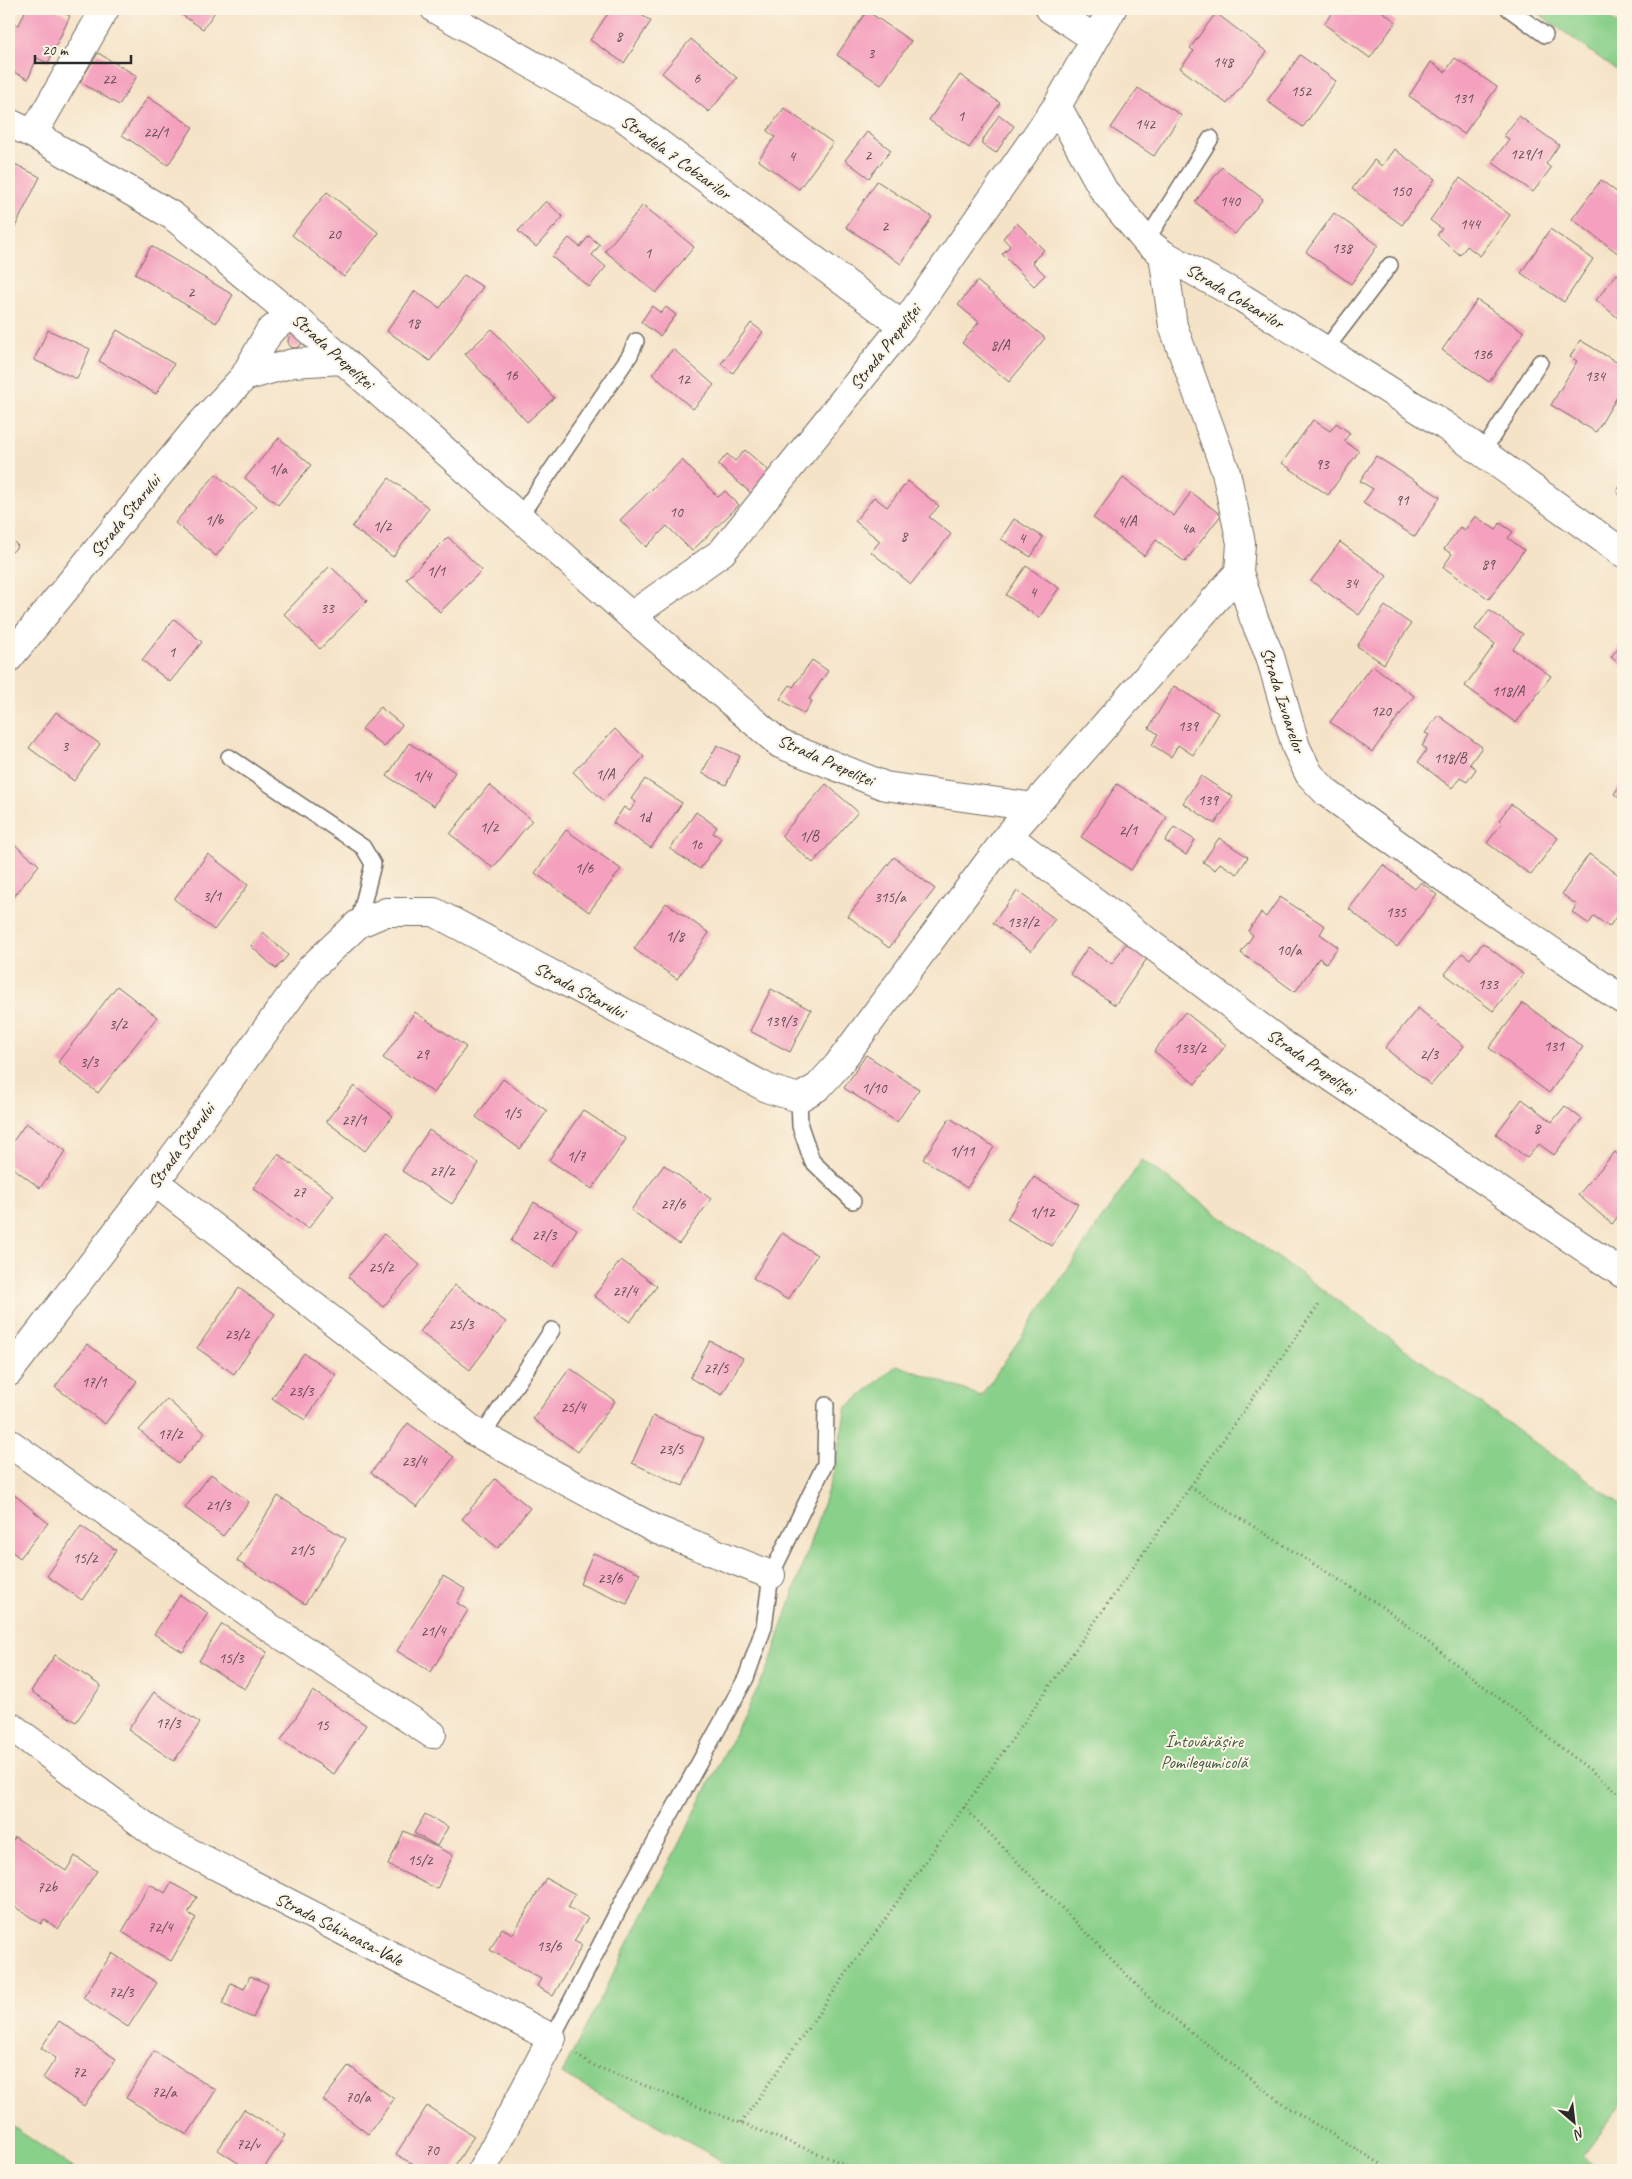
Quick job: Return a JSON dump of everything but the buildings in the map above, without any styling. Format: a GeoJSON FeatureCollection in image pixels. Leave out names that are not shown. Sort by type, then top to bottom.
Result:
{"type":"FeatureCollection","features":[{"type":"Feature","properties":{"kind":"street"},"geometry":{"type":"LineString","coordinates":[[33,134],[106,9]]}},
{"type":"Feature","properties":{"kind":"street","name":"Stradela 7 Cobzarilor"},"geometry":{"type":"LineString","coordinates":[[435,9],[622,116],[903,326]]}},
{"type":"Feature","properties":{"kind":"street"},"geometry":{"type":"LineString","coordinates":[[1050,9],[1094,38]]}},
{"type":"Feature","properties":{"kind":"street","name":"Strada Prepeliței"},"geometry":{"type":"LineString","coordinates":[[631,616],[722,552],[903,326],[1058,106],[1094,38],[1112,9]]}},
{"type":"Feature","properties":{"kind":"street","name":"Strada Cobzarilor"},"geometry":{"type":"LineString","coordinates":[[1058,106],[1104,191],[1155,248],[1244,299],[1444,425],[1623,553]]}},
{"type":"Feature","properties":{"kind":"street","name":"Strada Prepeliței"},"geometry":{"type":"LineString","coordinates":[[9,123],[33,134],[173,216],[292,314],[631,616],[780,744],[885,786],[1034,807]]}},
{"type":"Feature","properties":{"kind":"street","name":"Strada Izvoarelor"},"geometry":{"type":"LineString","coordinates":[[1155,248],[1173,326],[1226,472],[1240,543],[1239,572],[1254,619],[1270,656],[1296,747],[1309,774],[1327,793],[1429,867],[1623,1000]]}},
{"type":"Feature","properties":{"kind":"street","name":"Strada Sitarului"},"geometry":{"type":"LineString","coordinates":[[9,658],[198,427],[244,377],[269,332],[292,314]]}},
{"type":"Feature","properties":{"kind":"street"},"geometry":{"type":"LineString","coordinates":[[244,377],[293,363],[342,360]]}},
{"type":"Feature","properties":{"kind":"street"},"geometry":{"type":"LineString","coordinates":[[799,1098],[818,1087],[837,1066],[1008,836],[1239,572]]}},
{"type":"Feature","properties":{"kind":"street","name":"Strada Prepeliței"},"geometry":{"type":"LineString","coordinates":[[1008,836],[1284,1045],[1623,1274]]}},
{"type":"Feature","properties":{"kind":"street","name":"Strada Sitarului"},"geometry":{"type":"LineString","coordinates":[[9,1372],[155,1182],[311,968],[358,924],[386,912],[434,912],[740,1075],[769,1089],[799,1098]]}},
{"type":"Feature","properties":{"kind":"street"},"geometry":{"type":"LineString","coordinates":[[155,1182],[482,1436],[656,1529],[771,1575]]}},
{"type":"Feature","properties":{"kind":"street"},"geometry":{"type":"LineString","coordinates":[[9,1443],[266,1625],[432,1734]]}},
{"type":"Feature","properties":{"kind":"street","name":"Strada Schinoasa-Vale"},"geometry":{"type":"LineString","coordinates":[[9,1725],[160,1837],[552,2038]]}},
{"type":"Feature","properties":{"kind":"street"},"geometry":{"type":"LineString","coordinates":[[482,2170],[552,2038]]}},
{"type":"Feature","properties":{"kind":"lane"},"geometry":{"type":"LineString","coordinates":[[1509,9],[1546,35]]}},
{"type":"Feature","properties":{"kind":"lane"},"geometry":{"type":"LineString","coordinates":[[1155,248],[1211,138]]}},
{"type":"Feature","properties":{"kind":"lane"},"geometry":{"type":"LineString","coordinates":[[1325,350],[1390,265]]}},
{"type":"Feature","properties":{"kind":"lane"},"geometry":{"type":"LineString","coordinates":[[520,516],[630,355],[636,341]]}},
{"type":"Feature","properties":{"kind":"lane"},"geometry":{"type":"LineString","coordinates":[[1482,452],[1540,362]]}},
{"type":"Feature","properties":{"kind":"lane"},"geometry":{"type":"LineString","coordinates":[[229,756],[362,848],[373,864],[358,924]]}},
{"type":"Feature","properties":{"kind":"lane"},"geometry":{"type":"LineString","coordinates":[[799,1098],[800,1126],[812,1161],[853,1201]]}},
{"type":"Feature","properties":{"kind":"lane"},"geometry":{"type":"LineString","coordinates":[[482,1436],[552,1330]]}},
{"type":"Feature","properties":{"kind":"lane"},"geometry":{"type":"LineString","coordinates":[[552,2038],[626,1895],[746,1678],[764,1627],[771,1575],[825,1464],[826,1405]]}},
{"type":"Feature","properties":{"kind":"path"},"geometry":{"type":"LineString","coordinates":[[741,2123],[1320,1303]]}},
{"type":"Feature","properties":{"kind":"path"},"geometry":{"type":"LineString","coordinates":[[1190,1487],[1386,1609],[1623,1796]]}},
{"type":"Feature","properties":{"kind":"path"},"geometry":{"type":"LineString","coordinates":[[964,1807],[1154,2003],[1287,2107],[1391,2170]]}},
{"type":"Feature","properties":{"kind":"path"},"geometry":{"type":"LineString","coordinates":[[552,2038],[590,2064],[860,2170]]}},
{"type":"Feature","properties":{"kind":"green space"},"geometry":{"type":"Polygon","coordinates":[[[1533,9],[1597,9],[1623,28],[1623,75],[1533,9]]]}},
{"type":"Feature","properties":{"kind":"green space","name":"Întovărășire Pomilegumicolă"},"geometry":{"type":"Polygon","coordinates":[[[1142,1160],[1623,1506],[1623,2102],[1582,2156],[1601,2170],[731,2170],[714,2156],[562,2074],[769,1666],[833,1474],[846,1408],[897,1365],[981,1396],[1142,1160]]]}},
{"type":"Feature","properties":{"kind":"green space"},"geometry":{"type":"Polygon","coordinates":[[[9,2124],[76,2170],[9,2170],[9,2124]]]}}]}
